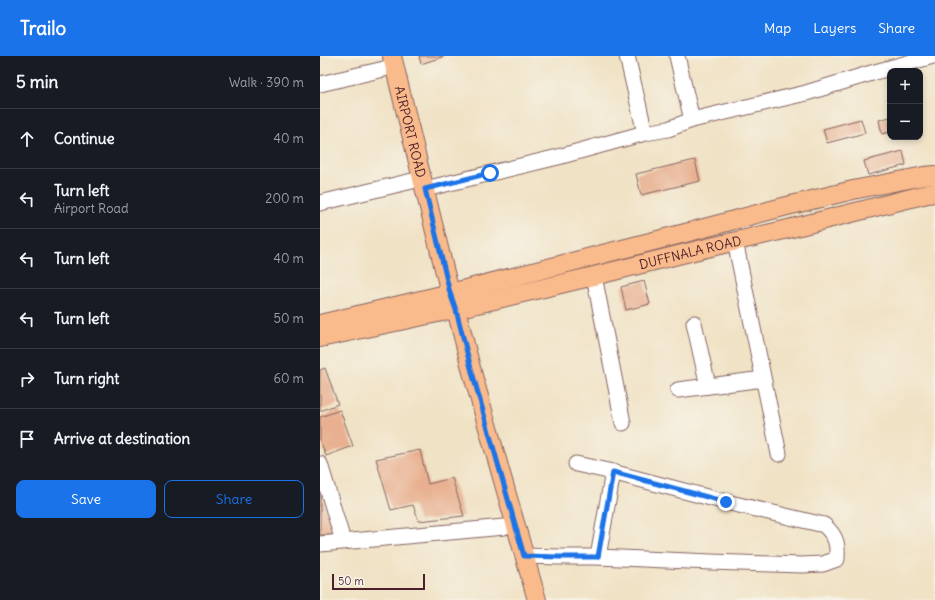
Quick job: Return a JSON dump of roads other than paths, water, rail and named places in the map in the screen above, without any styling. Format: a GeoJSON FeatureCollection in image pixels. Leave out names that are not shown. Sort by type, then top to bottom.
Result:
{"type":"FeatureCollection","features":[{"type":"Feature","properties":{"kind":"main road","name":"AIRPORT ROAD"},"geometry":{"type":"LineString","coordinates":[[386,60],[448,302],[461,375],[525,600]]}},
{"type":"Feature","properties":{"kind":"main road"},"geometry":{"type":"LineString","coordinates":[[320,338],[839,193],[935,175]]}},
{"type":"Feature","properties":{"kind":"main road","name":"DUFFNALA ROAD"},"geometry":{"type":"LineString","coordinates":[[448,302],[594,276],[935,193]]}},
{"type":"Feature","properties":{"kind":"main road","name":"AIRPORT ROAD"},"geometry":{"type":"LineString","coordinates":[[448,302],[472,372],[537,600]]}},
{"type":"Feature","properties":{"kind":"main road"},"geometry":{"type":"LineString","coordinates":[[320,324],[448,302]]}},
{"type":"Feature","properties":{"kind":"street"},"geometry":{"type":"LineString","coordinates":[[627,56],[645,133]]}},
{"type":"Feature","properties":{"kind":"street"},"geometry":{"type":"LineString","coordinates":[[677,56],[692,120]]}},
{"type":"Feature","properties":{"kind":"street"},"geometry":{"type":"LineString","coordinates":[[320,203],[558,157],[645,133],[668,129],[692,120],[806,93],[933,56]]}},
{"type":"Feature","properties":{"kind":"street"},"geometry":{"type":"LineString","coordinates":[[320,84],[386,60]]}},
{"type":"Feature","properties":{"kind":"street"},"geometry":{"type":"LineString","coordinates":[[735,241],[779,454]]}},
{"type":"Feature","properties":{"kind":"street"},"geometry":{"type":"LineString","coordinates":[[594,276],[623,423]]}},
{"type":"Feature","properties":{"kind":"street"},"geometry":{"type":"LineString","coordinates":[[694,323],[708,386]]}},
{"type":"Feature","properties":{"kind":"street"},"geometry":{"type":"LineString","coordinates":[[678,390],[763,379]]}},
{"type":"Feature","properties":{"kind":"street"},"geometry":{"type":"LineString","coordinates":[[320,464],[343,541]]}},
{"type":"Feature","properties":{"kind":"street"},"geometry":{"type":"LineString","coordinates":[[524,556],[598,557],[802,565],[823,564],[837,559],[838,547],[832,533],[824,525],[576,464]]}},
{"type":"Feature","properties":{"kind":"street"},"geometry":{"type":"LineString","coordinates":[[598,557],[613,472]]}},
{"type":"Feature","properties":{"kind":"street"},"geometry":{"type":"LineString","coordinates":[[320,544],[504,527]]}}]}
